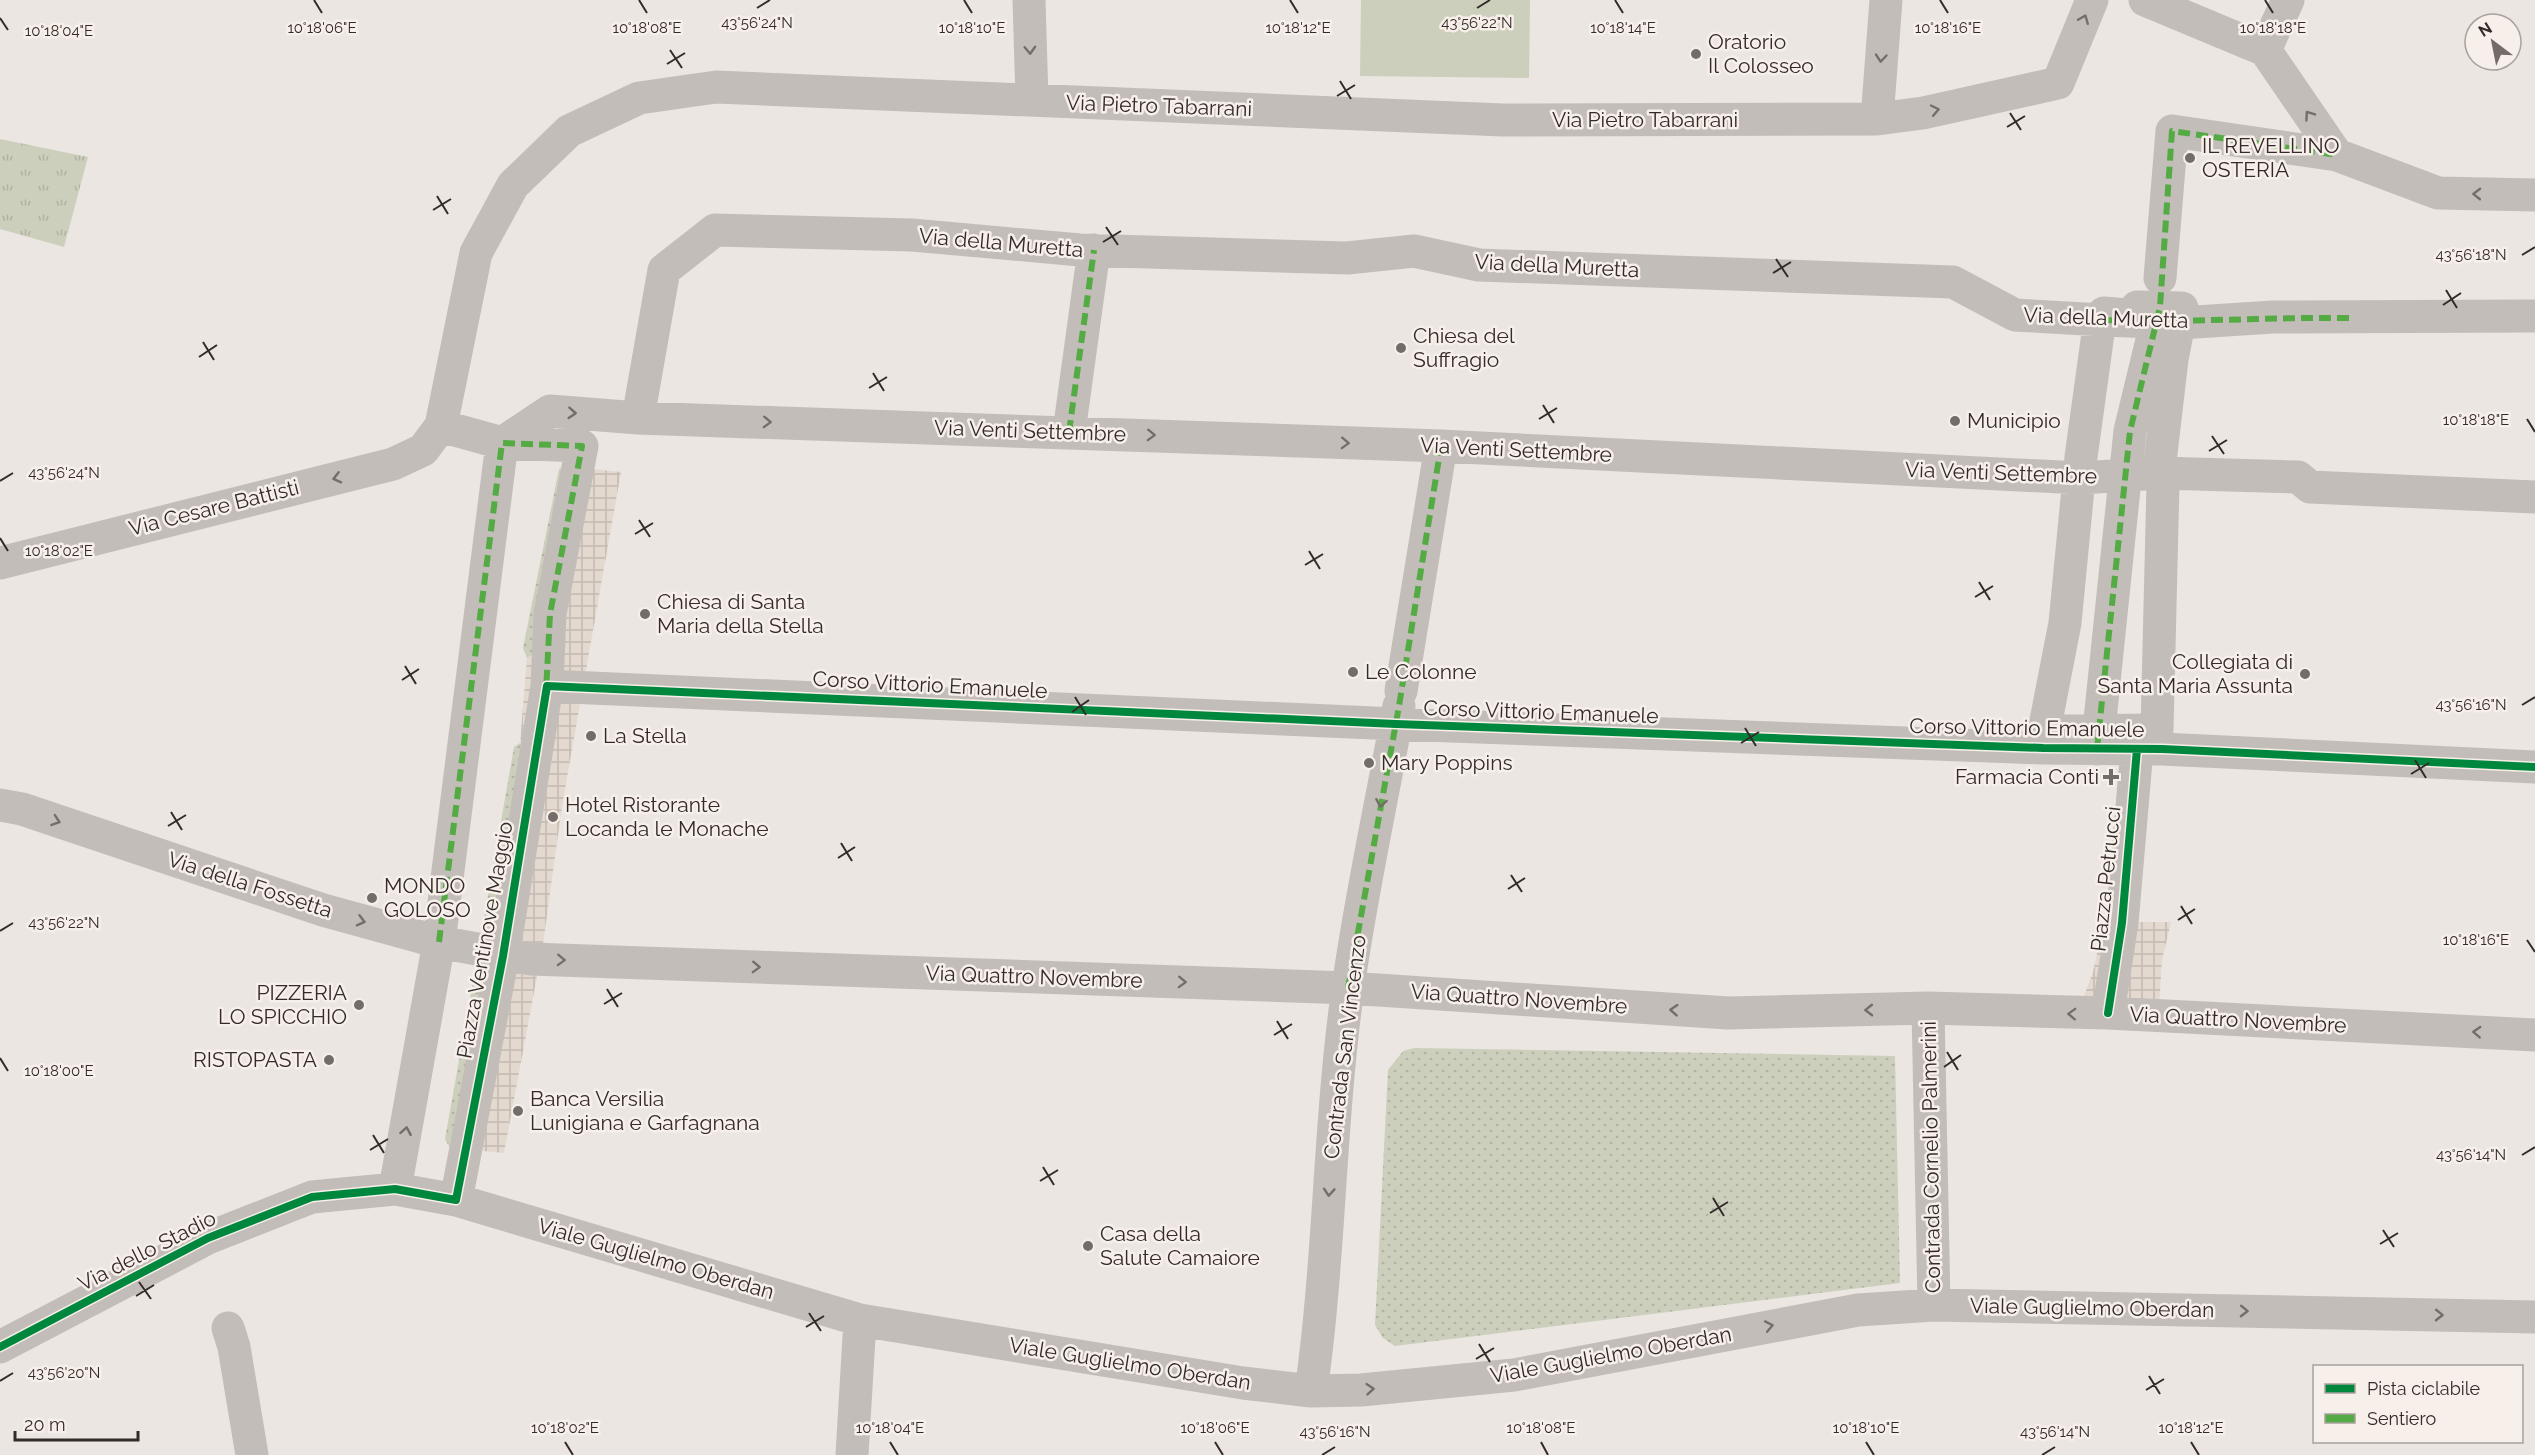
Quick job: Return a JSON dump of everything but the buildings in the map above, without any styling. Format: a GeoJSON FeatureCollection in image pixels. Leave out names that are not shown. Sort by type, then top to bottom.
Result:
{"type":"FeatureCollection","features":[{"type":"Feature","properties":{"kind":"street"},"geometry":{"type":"LineString","coordinates":[[1029,0],[1032,100]]}},
{"type":"Feature","properties":{"kind":"street"},"geometry":{"type":"LineString","coordinates":[[1877,119],[1886,0]]}},
{"type":"Feature","properties":{"kind":"street","name":"Via Pietro Tabarrani"},"geometry":{"type":"LineString","coordinates":[[393,464],[423,450],[441,426],[476,253],[513,185],[569,131],[639,98],[716,87],[1503,120],[1877,119],[1934,111],[2058,83],[2092,0]]}},
{"type":"Feature","properties":{"kind":"street"},"geometry":{"type":"LineString","coordinates":[[2145,0],[2265,50],[2337,155]]}},
{"type":"Feature","properties":{"kind":"street"},"geometry":{"type":"LineString","coordinates":[[2265,50],[2288,0]]}},
{"type":"Feature","properties":{"kind":"street"},"geometry":{"type":"LineString","coordinates":[[2103,320],[2098,326],[2065,623],[2044,731],[2099,740],[2157,730],[2163,542],[2163,484],[2160,462],[2172,359],[2164,308],[2172,131],[2337,155],[2438,193],[2535,195]]}},
{"type":"Feature","properties":{"kind":"street","name":"Via della Muretta"},"geometry":{"type":"LineString","coordinates":[[638,418],[664,270],[715,230],[912,235],[1094,250],[1347,258],[1414,250],[1479,265],[1953,282],[2015,315],[2103,320],[2104,313],[2137,316],[2137,307],[2273,317],[2535,316]]}},
{"type":"Feature","properties":{"kind":"street"},"geometry":{"type":"LineString","coordinates":[[1069,432],[1094,250]]}},
{"type":"Feature","properties":{"kind":"street"},"geometry":{"type":"LineString","coordinates":[[2099,740],[2130,431],[2164,308]]}},
{"type":"Feature","properties":{"kind":"street","name":"Via Venti Settembre"},"geometry":{"type":"LineString","coordinates":[[502,443],[550,411],[638,418],[1441,446],[2080,478],[2161,473],[2298,477],[2310,487],[2535,497]]}},
{"type":"Feature","properties":{"kind":"street"},"geometry":{"type":"LineString","coordinates":[[395,1189],[439,942],[502,443],[441,426]]}},
{"type":"Feature","properties":{"kind":"street","name":"Piazza Ventinove Maggio"},"geometry":{"type":"LineString","coordinates":[[456,1200],[503,956],[547,686],[550,614],[582,446],[502,443]]}},
{"type":"Feature","properties":{"kind":"street","name":"Contrada San Vincenzo"},"geometry":{"type":"LineString","coordinates":[[1311,1391],[1318,1343],[1335,1106],[1348,988],[1441,446]]}},
{"type":"Feature","properties":{"kind":"street","name":"Via Cesare Battisti"},"geometry":{"type":"LineString","coordinates":[[0,563],[393,464]]}},
{"type":"Feature","properties":{"kind":"street","name":"Corso Vittorio Emanuele"},"geometry":{"type":"LineString","coordinates":[[547,686],[1398,707],[2099,740],[2137,749],[2535,767]]}},
{"type":"Feature","properties":{"kind":"street","name":"Piazza Petrucci"},"geometry":{"type":"LineString","coordinates":[[2108,1013],[2122,923],[2137,749]]}},
{"type":"Feature","properties":{"kind":"street","name":"Via della Fossetta"},"geometry":{"type":"LineString","coordinates":[[0,805],[22,809],[323,910],[439,942],[503,956]]}},
{"type":"Feature","properties":{"kind":"street","name":"Via Quattro Novembre"},"geometry":{"type":"LineString","coordinates":[[503,956],[531,959],[1348,988],[1728,1013],[1928,1008],[2108,1013],[2535,1035]]}},
{"type":"Feature","properties":{"kind":"street","name":"Contrada Cornelio Palmerini"},"geometry":{"type":"LineString","coordinates":[[1928,1008],[1934,1305]]}},
{"type":"Feature","properties":{"kind":"street","name":"Via dello Stadio"},"geometry":{"type":"LineString","coordinates":[[0,1347],[208,1238],[312,1197],[395,1189],[456,1200]]}},
{"type":"Feature","properties":{"kind":"street","name":"Viale Guglielmo Oberdan"},"geometry":{"type":"LineString","coordinates":[[456,1200],[860,1320],[1232,1381],[1311,1391],[1361,1390],[1514,1375],[1858,1310],[1934,1305],[2535,1317]]}},
{"type":"Feature","properties":{"kind":"street"},"geometry":{"type":"LineString","coordinates":[[852,1455],[860,1320]]}},
{"type":"Feature","properties":{"kind":"street"},"geometry":{"type":"LineString","coordinates":[[228,1328],[241,1383],[252,1455]]}},
{"type":"Feature","properties":{"kind":"green space"},"geometry":{"type":"Polygon","coordinates":[[[1361,0],[1530,0],[1529,78],[1360,76],[1361,0]]]}},
{"type":"Feature","properties":{"kind":"green space"},"geometry":{"type":"Polygon","coordinates":[[[0,139],[88,157],[64,247],[0,229],[0,139]]]}},
{"type":"Feature","properties":{"kind":"green space"},"geometry":{"type":"Polygon","coordinates":[[[565,466],[533,655],[527,658],[523,648],[559,469],[565,466]]]}},
{"type":"Feature","properties":{"kind":"green space"},"geometry":{"type":"Polygon","coordinates":[[[520,743],[524,748],[492,935],[484,936],[482,930],[514,747],[520,743]]]}},
{"type":"Feature","properties":{"kind":"green space"},"geometry":{"type":"Polygon","coordinates":[[[481,972],[484,976],[450,1148],[445,1139],[474,976],[481,972]]]}},
{"type":"Feature","properties":{"kind":"green space"},"geometry":{"type":"Polygon","coordinates":[[[1414,1048],[1895,1056],[1900,1283],[1395,1346],[1383,1338],[1375,1325],[1388,1070],[1403,1051],[1414,1048]]]}},
{"type":"Feature","properties":{"kind":"shaded area"},"geometry":{"type":"Polygon","coordinates":[[[565,466],[621,472],[562,806],[543,944],[504,1153],[450,1148],[484,977],[481,972],[484,936],[492,935],[524,748],[520,743],[527,658],[533,655],[565,466]]]}},
{"type":"Feature","properties":{"kind":"shaded area"},"geometry":{"type":"Polygon","coordinates":[[[2104,922],[2171,922],[2162,960],[2159,1008],[2082,1001],[2093,972],[2104,922]]]}},
{"type":"Feature","properties":{"kind":"marked path"},"geometry":{"type":"LineString","coordinates":[[2097,749],[2130,431],[2160,307],[2172,131],[2337,155]]}},
{"type":"Feature","properties":{"kind":"marked path"},"geometry":{"type":"LineString","coordinates":[[1069,432],[1094,250]]}},
{"type":"Feature","properties":{"kind":"marked path"},"geometry":{"type":"LineString","coordinates":[[2103,320],[2349,318]]}},
{"type":"Feature","properties":{"kind":"marked path"},"geometry":{"type":"LineString","coordinates":[[439,942],[502,443],[582,446],[550,614],[546,692]]}},
{"type":"Feature","properties":{"kind":"marked path"},"geometry":{"type":"LineString","coordinates":[[1348,988],[1399,706],[1441,446]]}},
{"type":"Feature","properties":{"kind":"cycle path"},"geometry":{"type":"LineString","coordinates":[[0,1347],[208,1238],[312,1197],[395,1189],[456,1200],[503,956],[547,686],[1396,724],[2043,748],[2162,749],[2535,767]]}},
{"type":"Feature","properties":{"kind":"cycle path"},"geometry":{"type":"LineString","coordinates":[[2108,1013],[2122,923],[2137,749]]}},
{"type":"Feature","properties":{"kind":"place","name":"Oratorio Il Colosseo"},"geometry":{"type":"Point","coordinates":[1696,54]}},
{"type":"Feature","properties":{"kind":"place","name":"IL REVELLINO OSTERIA"},"geometry":{"type":"Point","coordinates":[2190,158]}},
{"type":"Feature","properties":{"kind":"place","name":"Chiesa del Suffragio"},"geometry":{"type":"Point","coordinates":[1401,348]}},
{"type":"Feature","properties":{"kind":"place","name":"Municipio"},"geometry":{"type":"Point","coordinates":[1955,421]}},
{"type":"Feature","properties":{"kind":"place","name":"Chiesa di Santa Maria della Stella"},"geometry":{"type":"Point","coordinates":[645,614]}},
{"type":"Feature","properties":{"kind":"place","name":"Le Colonne"},"geometry":{"type":"Point","coordinates":[1353,672]}},
{"type":"Feature","properties":{"kind":"place","name":"Collegiata di Santa Maria Assunta"},"geometry":{"type":"Point","coordinates":[2305,674]}},
{"type":"Feature","properties":{"kind":"place","name":"La Stella"},"geometry":{"type":"Point","coordinates":[591,736]}},
{"type":"Feature","properties":{"kind":"place","name":"Mary Poppins"},"geometry":{"type":"Point","coordinates":[1369,763]}},
{"type":"Feature","properties":{"kind":"place","name":"Farmacia Conti"},"geometry":{"type":"Point","coordinates":[2111,777]}},
{"type":"Feature","properties":{"kind":"place","name":"Hotel Ristorante Locanda le Monache"},"geometry":{"type":"Point","coordinates":[553,817]}},
{"type":"Feature","properties":{"kind":"place","name":"MONDO GOLOSO"},"geometry":{"type":"Point","coordinates":[372,898]}},
{"type":"Feature","properties":{"kind":"place","name":"PIZZERIA LO SPICCHIO"},"geometry":{"type":"Point","coordinates":[359,1005]}},
{"type":"Feature","properties":{"kind":"place","name":"RISTOPASTA"},"geometry":{"type":"Point","coordinates":[329,1060]}},
{"type":"Feature","properties":{"kind":"place","name":"Banca Versilia Lunigiana e Garfagnana"},"geometry":{"type":"Point","coordinates":[518,1111]}},
{"type":"Feature","properties":{"kind":"place","name":"Casa della Salute Camaiore"},"geometry":{"type":"Point","coordinates":[1088,1246]}}]}
